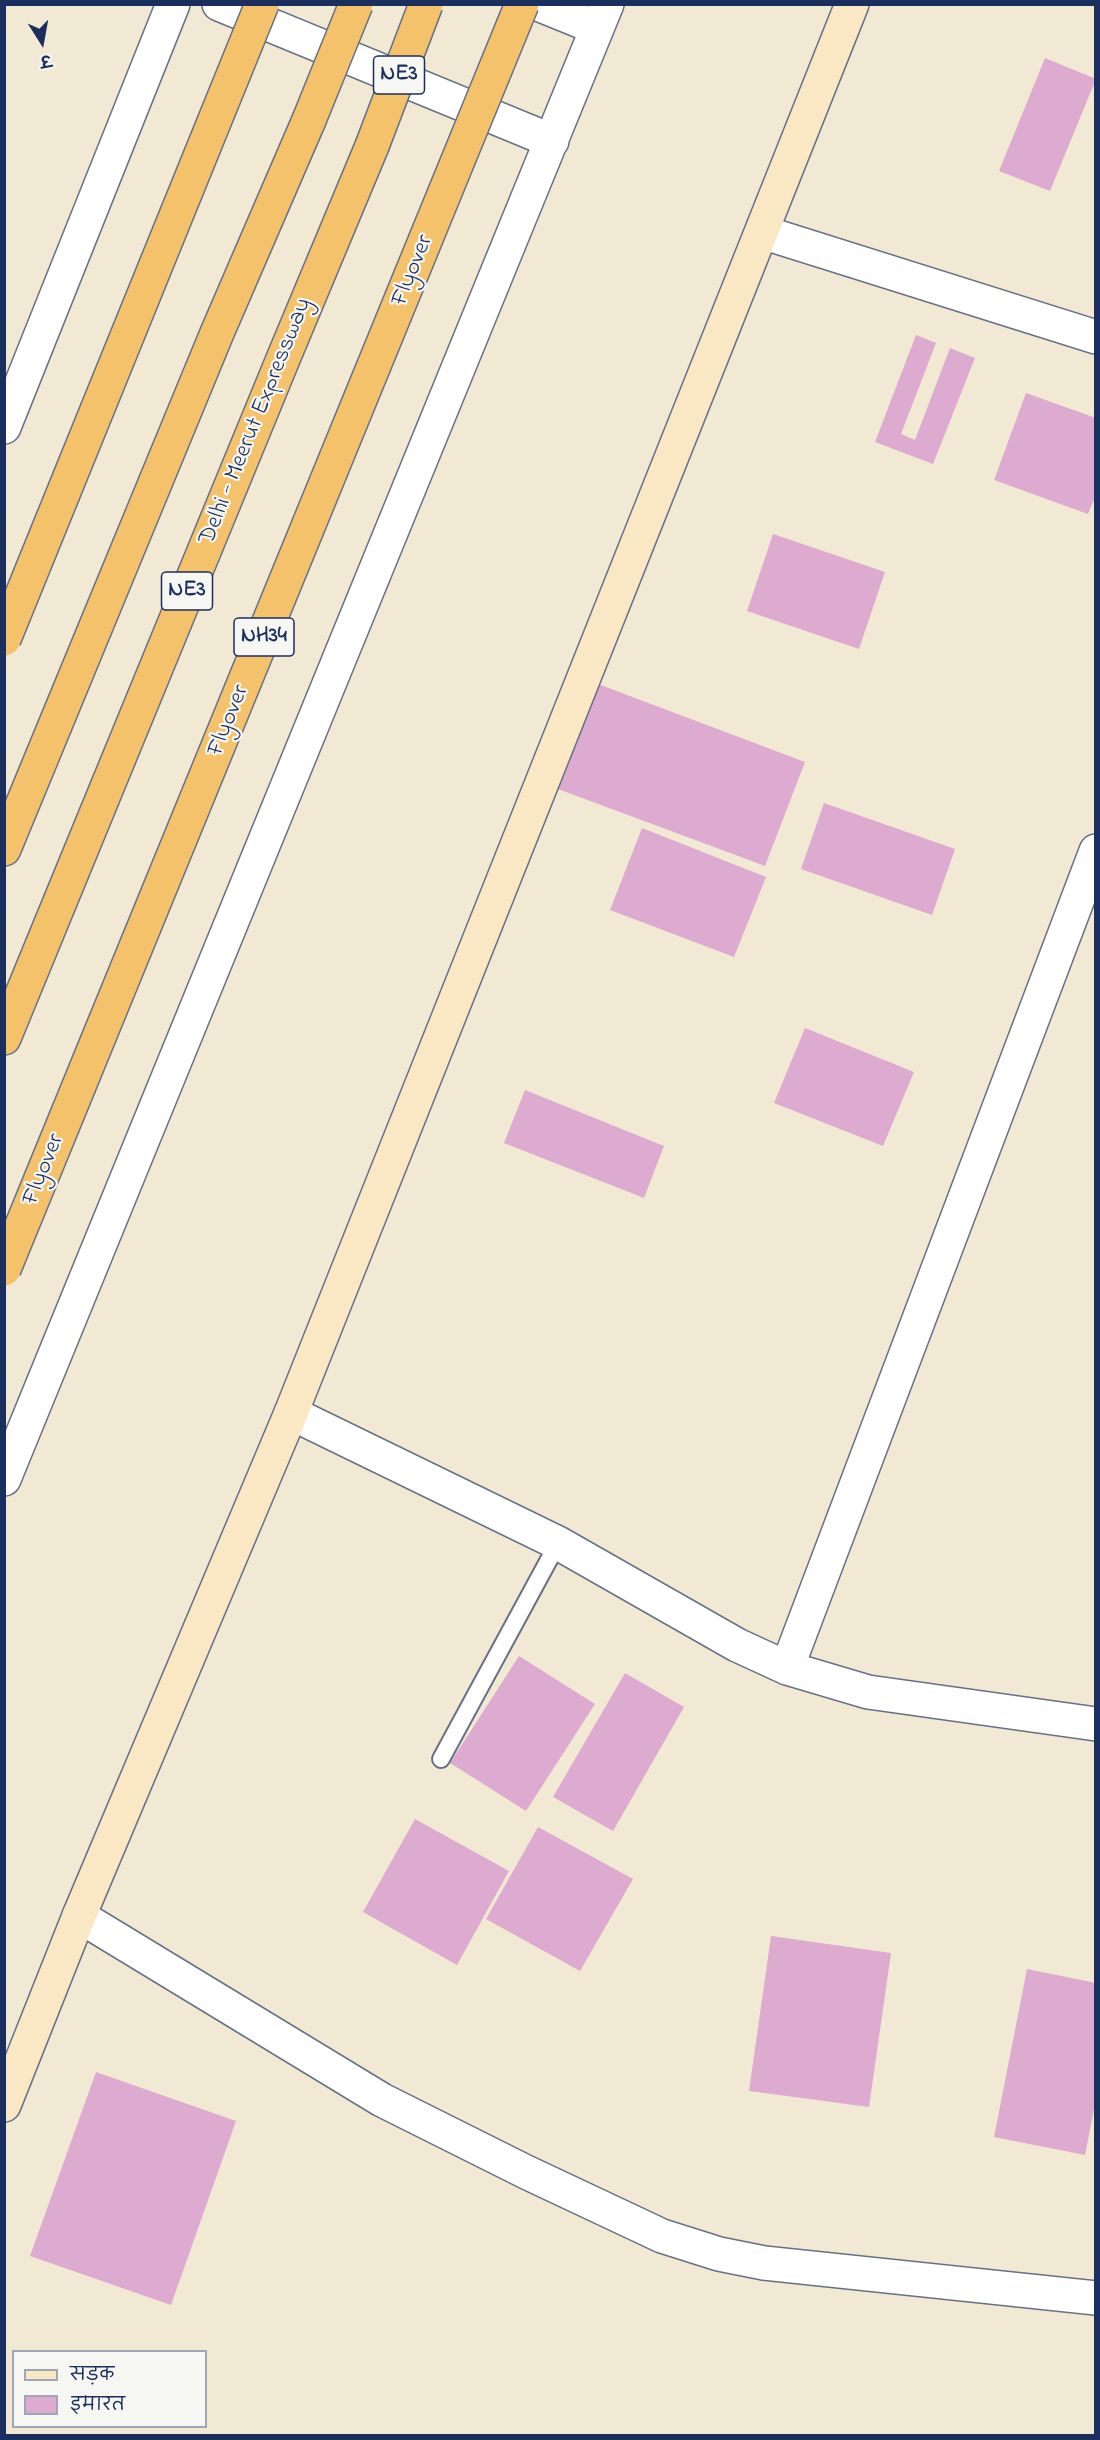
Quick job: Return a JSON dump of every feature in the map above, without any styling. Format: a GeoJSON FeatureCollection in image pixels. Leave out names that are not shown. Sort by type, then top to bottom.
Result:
{"type":"FeatureCollection","features":[{"type":"Feature","properties":{"kind":"highway"},"geometry":{"type":"LineString","coordinates":[[4,639],[262,4]]}},
{"type":"Feature","properties":{"kind":"highway","name":"NE3"},"geometry":{"type":"LineString","coordinates":[[4,849],[356,4]]}},
{"type":"Feature","properties":{"kind":"highway","name":"Delhi - Meerut Expressway"},"geometry":{"type":"LineString","coordinates":[[4,1038],[372,146],[426,4]]}},
{"type":"Feature","properties":{"kind":"highway","name":"Flyover"},"geometry":{"type":"LineString","coordinates":[[4,1269],[522,4]]}},
{"type":"Feature","properties":{"kind":"main road"},"geometry":{"type":"LineString","coordinates":[[4,2105],[79,1916],[291,1413],[852,4]]}},
{"type":"Feature","properties":{"kind":"street"},"geometry":{"type":"LineString","coordinates":[[4,427],[173,4]]}},
{"type":"Feature","properties":{"kind":"street"},"geometry":{"type":"LineString","coordinates":[[219,4],[552,141]]}},
{"type":"Feature","properties":{"kind":"street"},"geometry":{"type":"LineString","coordinates":[[4,1479],[602,16],[538,4]]}},
{"type":"Feature","properties":{"kind":"street"},"geometry":{"type":"LineString","coordinates":[[762,232],[1095,337]]}},
{"type":"Feature","properties":{"kind":"street"},"geometry":{"type":"LineString","coordinates":[[787,1668],[1095,850]]}},
{"type":"Feature","properties":{"kind":"street"},"geometry":{"type":"LineString","coordinates":[[291,1413],[558,1544],[737,1646],[787,1668],[868,1692],[1095,1724]]}},
{"type":"Feature","properties":{"kind":"street"},"geometry":{"type":"LineString","coordinates":[[79,1916],[382,2100],[526,2172],[662,2236],[719,2254],[764,2263],[1095,2298]]}},
{"type":"Feature","properties":{"kind":"lane"},"geometry":{"type":"LineString","coordinates":[[441,1759],[558,1544]]}},
{"type":"Feature","properties":{"kind":"building"},"geometry":{"type":"Polygon","coordinates":[[[1045,58],[1096,79],[1050,191],[999,171],[1045,58]]]}},
{"type":"Feature","properties":{"kind":"building"},"geometry":{"type":"Polygon","coordinates":[[[916,335],[936,343],[901,434],[915,440],[950,348],[975,358],[933,464],[875,442],[916,335]]]}},
{"type":"Feature","properties":{"kind":"building"},"geometry":{"type":"Polygon","coordinates":[[[1026,393],[1096,418],[1096,495],[1088,514],[994,480],[1026,393]]]}},
{"type":"Feature","properties":{"kind":"building"},"geometry":{"type":"Polygon","coordinates":[[[773,534],[885,572],[859,649],[747,611],[773,534]]]}},
{"type":"Feature","properties":{"kind":"building"},"geometry":{"type":"Polygon","coordinates":[[[598,684],[805,762],[765,866],[558,789],[598,684]]]}},
{"type":"Feature","properties":{"kind":"building"},"geometry":{"type":"Polygon","coordinates":[[[824,803],[955,849],[932,915],[801,869],[824,803]]]}},
{"type":"Feature","properties":{"kind":"building"},"geometry":{"type":"Polygon","coordinates":[[[642,828],[766,877],[734,957],[610,910],[642,828]]]}},
{"type":"Feature","properties":{"kind":"building"},"geometry":{"type":"Polygon","coordinates":[[[805,1028],[914,1072],[883,1146],[774,1103],[805,1028]]]}},
{"type":"Feature","properties":{"kind":"building"},"geometry":{"type":"Polygon","coordinates":[[[525,1090],[664,1146],[644,1198],[504,1143],[525,1090]]]}},
{"type":"Feature","properties":{"kind":"building"},"geometry":{"type":"Polygon","coordinates":[[[519,1656],[595,1704],[526,1811],[450,1763],[519,1656]]]}},
{"type":"Feature","properties":{"kind":"building"},"geometry":{"type":"Polygon","coordinates":[[[625,1673],[684,1707],[613,1831],[553,1797],[625,1673]]]}},
{"type":"Feature","properties":{"kind":"building"},"geometry":{"type":"Polygon","coordinates":[[[415,1819],[509,1871],[457,1965],[363,1912],[415,1819]]]}},
{"type":"Feature","properties":{"kind":"building"},"geometry":{"type":"Polygon","coordinates":[[[538,1827],[633,1879],[580,1971],[486,1919],[538,1827]]]}},
{"type":"Feature","properties":{"kind":"building"},"geometry":{"type":"Polygon","coordinates":[[[771,1936],[891,1953],[869,2107],[749,2091],[771,1936]]]}},
{"type":"Feature","properties":{"kind":"building"},"geometry":{"type":"Polygon","coordinates":[[[1027,1969],[1096,1983],[1096,2099],[1085,2155],[994,2137],[1027,1969]]]}},
{"type":"Feature","properties":{"kind":"building"},"geometry":{"type":"Polygon","coordinates":[[[96,2072],[236,2121],[171,2305],[30,2256],[96,2072]]]}}]}
